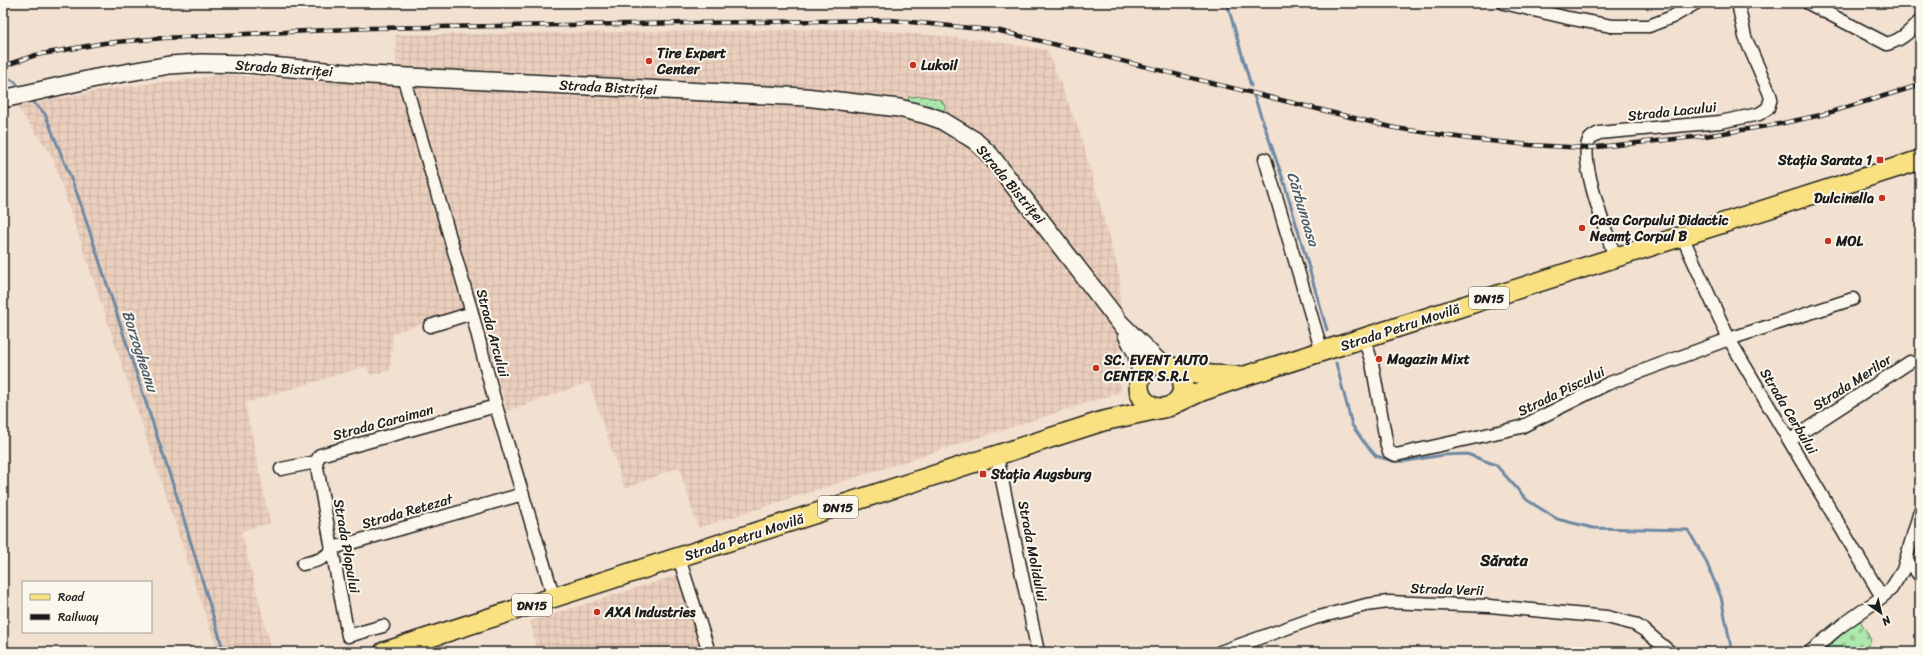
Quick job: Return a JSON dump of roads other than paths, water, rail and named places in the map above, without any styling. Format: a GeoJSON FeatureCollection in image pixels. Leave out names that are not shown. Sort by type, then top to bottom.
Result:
{"type":"FeatureCollection","features":[{"type":"Feature","properties":{"kind":"main road","name":"Strada Bistriței"},"geometry":{"type":"LineString","coordinates":[[3,99],[130,71],[201,63],[248,64],[403,76],[805,97],[899,108],[941,120],[974,140],[990,155],[1120,323],[1136,352],[1140,383]]}},
{"type":"Feature","properties":{"kind":"main road","name":"Strada Petru Movilă"},"geometry":{"type":"LineString","coordinates":[[384,652],[1103,421],[1168,406],[1245,376],[1920,160]]}},
{"type":"Feature","properties":{"kind":"main road","name":"Strada Bistriței"},"geometry":{"type":"LineString","coordinates":[[1120,323],[1169,367]]}},
{"type":"Feature","properties":{"kind":"main road","name":"DN15"},"geometry":{"type":"LineString","coordinates":[[1140,383],[1150,367],[1169,367]]}},
{"type":"Feature","properties":{"kind":"main road","name":"Strada Petru Movilă"},"geometry":{"type":"LineString","coordinates":[[1169,367],[1211,375],[1245,376]]}},
{"type":"Feature","properties":{"kind":"main road"},"geometry":{"type":"LineString","coordinates":[[1140,383],[1142,397],[1151,406],[1168,406],[1177,400],[1183,388],[1180,375],[1169,367]]}},
{"type":"Feature","properties":{"kind":"main road","name":"Strada Petru Movilă"},"geometry":{"type":"LineString","coordinates":[[1103,421],[1118,410],[1140,383]]}},
{"type":"Feature","properties":{"kind":"street"},"geometry":{"type":"LineString","coordinates":[[1504,3],[1568,18],[1612,26],[1649,26],[1672,17],[1696,3]]}},
{"type":"Feature","properties":{"kind":"street","name":"Strada Lacului"},"geometry":{"type":"LineString","coordinates":[[1615,257],[1588,170],[1587,148],[1589,140],[1592,136],[1600,133],[1720,122],[1759,114],[1768,108],[1770,98],[1769,92],[1745,37],[1738,3]]}},
{"type":"Feature","properties":{"kind":"street"},"geometry":{"type":"LineString","coordinates":[[1808,3],[1887,44],[1898,41],[1906,36],[1920,21]]}},
{"type":"Feature","properties":{"kind":"street","name":"Strada Arcului"},"geometry":{"type":"LineString","coordinates":[[403,76],[472,313],[496,406],[554,598]]}},
{"type":"Feature","properties":{"kind":"street"},"geometry":{"type":"LineString","coordinates":[[1265,159],[1322,352]]}},
{"type":"Feature","properties":{"kind":"street","name":"Strada Cerbului"},"geometry":{"type":"LineString","coordinates":[[1682,236],[1729,339],[1882,597]]}},
{"type":"Feature","properties":{"kind":"street","name":"Strada Piscului"},"geometry":{"type":"LineString","coordinates":[[1364,338],[1372,363],[1387,446],[1389,452],[1396,455],[1521,427],[1608,384],[1729,339],[1853,299]]}},
{"type":"Feature","properties":{"kind":"street"},"geometry":{"type":"LineString","coordinates":[[430,326],[472,313]]}},
{"type":"Feature","properties":{"kind":"street","name":"Strada Merilor"},"geometry":{"type":"LineString","coordinates":[[1790,440],[1910,362]]}},
{"type":"Feature","properties":{"kind":"street","name":"Strada Caraiman"},"geometry":{"type":"LineString","coordinates":[[281,470],[316,462],[320,454],[496,406]]}},
{"type":"Feature","properties":{"kind":"street","name":"Strada Molidului"},"geometry":{"type":"LineString","coordinates":[[997,456],[1038,652]]}},
{"type":"Feature","properties":{"kind":"street","name":"Strada Plopului"},"geometry":{"type":"LineString","coordinates":[[316,462],[348,636],[383,626]]}},
{"type":"Feature","properties":{"kind":"street","name":"Strada Retezat"},"geometry":{"type":"LineString","coordinates":[[303,564],[323,559],[333,548],[523,494]]}},
{"type":"Feature","properties":{"kind":"street"},"geometry":{"type":"LineString","coordinates":[[1810,652],[1841,626],[1882,597],[1898,580],[1906,559],[1920,511]]}},
{"type":"Feature","properties":{"kind":"street"},"geometry":{"type":"LineString","coordinates":[[679,558],[709,652]]}},
{"type":"Feature","properties":{"kind":"street"},"geometry":{"type":"LineString","coordinates":[[1906,559],[1920,576]]}},
{"type":"Feature","properties":{"kind":"street","name":"Strada Verii"},"geometry":{"type":"LineString","coordinates":[[1220,652],[1321,616],[1366,605],[1388,602],[1490,606],[1607,617],[1634,624],[1644,630],[1670,652]]}},
{"type":"Feature","properties":{"kind":"waterway","name":"Cărbunoasa"},"geometry":{"type":"LineString","coordinates":[[1227,3],[1251,86]]}},
{"type":"Feature","properties":{"kind":"waterway","name":"Borzogheanu"},"geometry":{"type":"LineString","coordinates":[[3,75],[15,82],[21,89]]}},
{"type":"Feature","properties":{"kind":"waterway","name":"Cărbunoasa"},"geometry":{"type":"LineString","coordinates":[[1254,96],[1284,182],[1327,330]]}},
{"type":"Feature","properties":{"kind":"waterway","name":"Borzogheanu"},"geometry":{"type":"LineString","coordinates":[[30,99],[45,114],[78,196],[178,500],[224,652]]}},
{"type":"Feature","properties":{"kind":"waterway"},"geometry":{"type":"LineString","coordinates":[[1336,363],[1352,425],[1376,456],[1393,461],[1407,461],[1443,455],[1467,454],[1496,465],[1527,500],[1557,519],[1593,528],[1688,530],[1705,559],[1721,597],[1732,652]]}},
{"type":"Feature","properties":{"kind":"railway"},"geometry":{"type":"LineString","coordinates":[[3,66],[36,55],[104,43],[164,38],[370,28],[891,20],[1000,31],[1395,128],[1470,139],[1530,145],[1587,148],[1705,136],[1779,124],[1821,115],[1920,85]]}},
{"type":"Feature","properties":{"kind":"place","name":"Tire Expert Center"},"geometry":{"type":"Point","coordinates":[649,61]}},
{"type":"Feature","properties":{"kind":"place","name":"Lukoil"},"geometry":{"type":"Point","coordinates":[913,65]}},
{"type":"Feature","properties":{"kind":"place","name":"Stația Sarata 1"},"geometry":{"type":"Point","coordinates":[1880,160]}},
{"type":"Feature","properties":{"kind":"place","name":"Dulcinella"},"geometry":{"type":"Point","coordinates":[1882,198]}},
{"type":"Feature","properties":{"kind":"place","name":"Casa Corpului Didactic Neamţ Corpul B"},"geometry":{"type":"Point","coordinates":[1582,228]}},
{"type":"Feature","properties":{"kind":"place","name":"MOL"},"geometry":{"type":"Point","coordinates":[1828,241]}},
{"type":"Feature","properties":{"kind":"place","name":"Magazin Mixt"},"geometry":{"type":"Point","coordinates":[1379,359]}},
{"type":"Feature","properties":{"kind":"place","name":"SC. EVENT AUTO CENTER S.R.L"},"geometry":{"type":"Point","coordinates":[1096,368]}},
{"type":"Feature","properties":{"kind":"place","name":"Stația Augsburg"},"geometry":{"type":"Point","coordinates":[983,474]}},
{"type":"Feature","properties":{"kind":"place","name":"AXA Industries"},"geometry":{"type":"Point","coordinates":[597,612]}},
{"type":"Feature","properties":{"kind":"district","name":"Sărata"},"geometry":{"type":"Point","coordinates":[1504,560]}}]}
